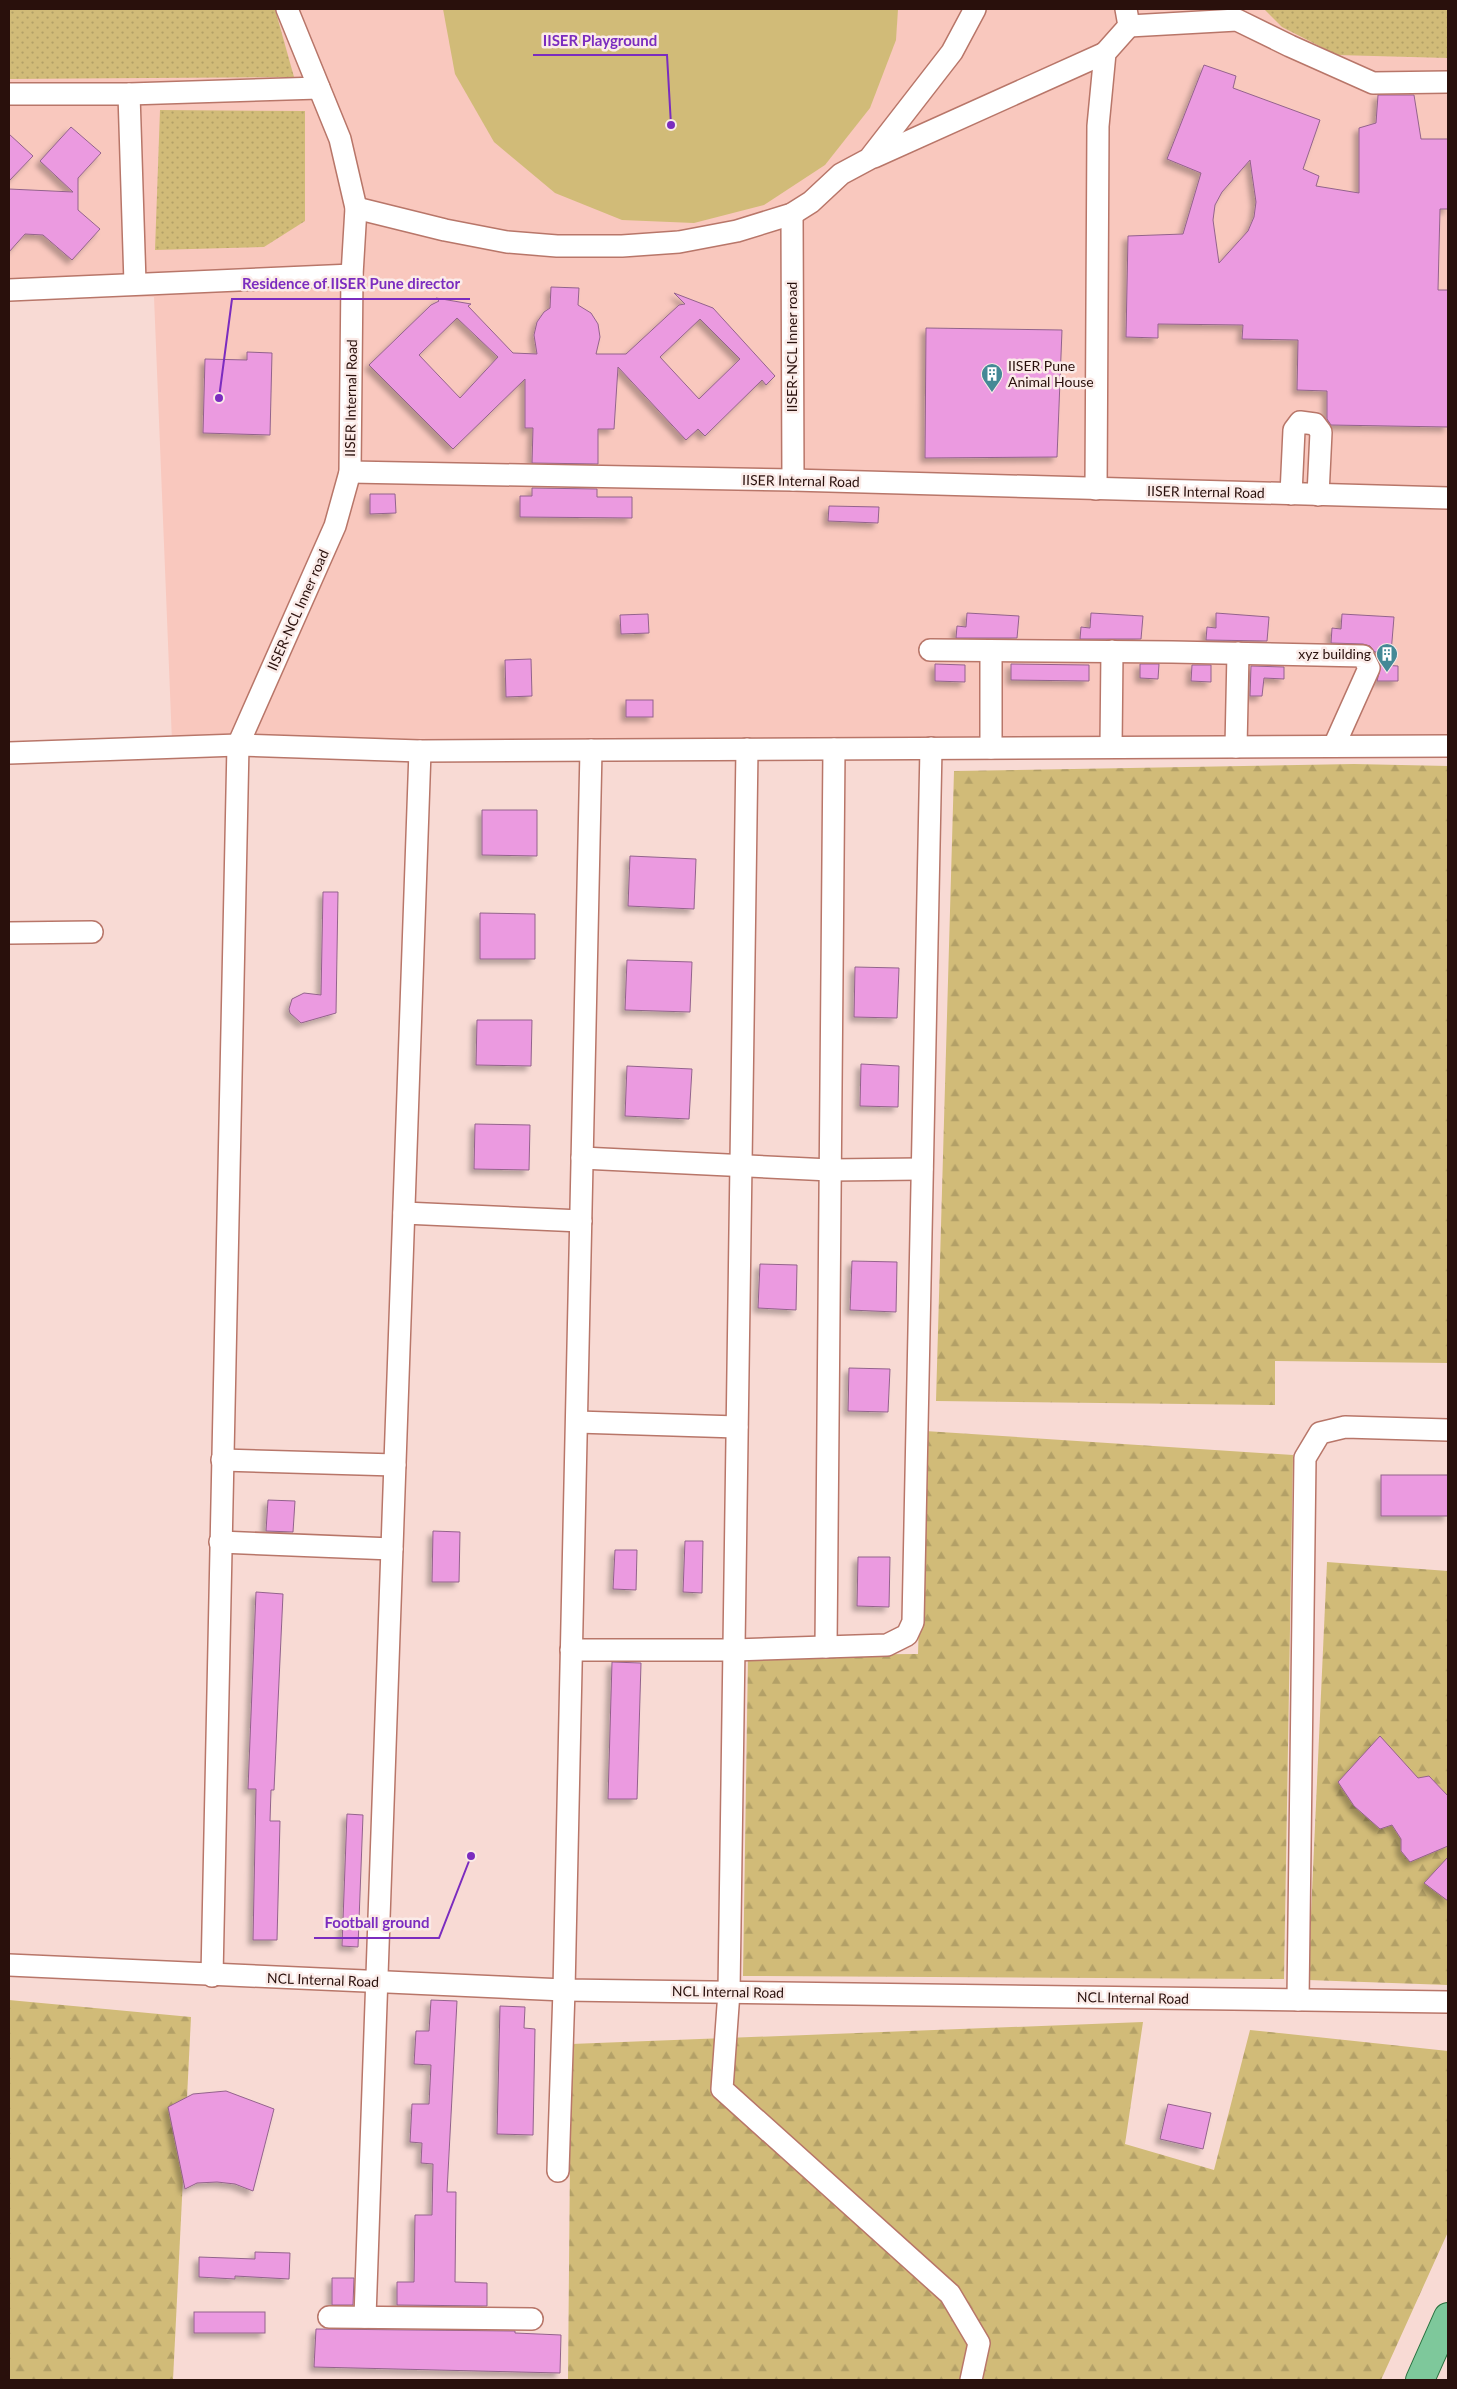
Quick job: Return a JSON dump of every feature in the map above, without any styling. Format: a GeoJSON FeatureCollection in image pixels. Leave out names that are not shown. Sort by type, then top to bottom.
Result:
{"type":"FeatureCollection","features":[{"type":"Feature","properties":{"kind":"main road"},"geometry":{"type":"LineString","coordinates":[[1420,2380],[1448,2317]]}},
{"type":"Feature","properties":{"kind":"lane","name":"IISER Internal Road"},"geometry":{"type":"LineString","coordinates":[[287,9],[340,139],[356,208],[352,275],[350,472],[793,480],[1448,498]]}},
{"type":"Feature","properties":{"kind":"lane"},"geometry":{"type":"LineString","coordinates":[[869,159],[952,52],[975,9]]}},
{"type":"Feature","properties":{"kind":"lane"},"geometry":{"type":"LineString","coordinates":[[1096,489],[1098,126],[1105,53],[1128,17],[1237,14],[1290,46],[1374,83],[1448,82]]}},
{"type":"Feature","properties":{"kind":"lane"},"geometry":{"type":"LineString","coordinates":[[356,208],[445,230],[498,240],[557,246],[622,246],[679,242],[737,231],[792,214],[810,202],[841,174],[869,159],[1105,53]]}},
{"type":"Feature","properties":{"kind":"lane"},"geometry":{"type":"LineString","coordinates":[[9,94],[129,94],[319,88]]}},
{"type":"Feature","properties":{"kind":"lane"},"geometry":{"type":"LineString","coordinates":[[129,94],[135,283]]}},
{"type":"Feature","properties":{"kind":"lane","name":"IISER-NCL Inner road"},"geometry":{"type":"LineString","coordinates":[[792,214],[793,480]]}},
{"type":"Feature","properties":{"kind":"lane"},"geometry":{"type":"LineString","coordinates":[[9,290],[352,275]]}},
{"type":"Feature","properties":{"kind":"lane"},"geometry":{"type":"LineString","coordinates":[[1292,494],[1294,430],[1300,422],[1315,424],[1321,432],[1318,495]]}},
{"type":"Feature","properties":{"kind":"lane","name":"IISER-NCL Inner road"},"geometry":{"type":"LineString","coordinates":[[238,745],[335,526],[350,472]]}},
{"type":"Feature","properties":{"kind":"lane"},"geometry":{"type":"LineString","coordinates":[[930,650],[1112,651],[1363,656],[1368,668],[1334,746]]}},
{"type":"Feature","properties":{"kind":"lane"},"geometry":{"type":"LineString","coordinates":[[991,651],[991,748]]}},
{"type":"Feature","properties":{"kind":"lane"},"geometry":{"type":"LineString","coordinates":[[1111,747],[1112,651]]}},
{"type":"Feature","properties":{"kind":"lane"},"geometry":{"type":"LineString","coordinates":[[1236,747],[1238,653]]}},
{"type":"Feature","properties":{"kind":"lane"},"geometry":{"type":"LineString","coordinates":[[212,1976],[238,745]]}},
{"type":"Feature","properties":{"kind":"lane"},"geometry":{"type":"LineString","coordinates":[[9,753],[238,745],[420,751],[1448,746]]}},
{"type":"Feature","properties":{"kind":"lane"},"geometry":{"type":"LineString","coordinates":[[572,1650],[734,1650],[887,1645],[907,1635],[913,1622],[931,748]]}},
{"type":"Feature","properties":{"kind":"lane"},"geometry":{"type":"LineString","coordinates":[[747,749],[729,1992],[722,2089],[950,2294],[979,2343],[971,2380]]}},
{"type":"Feature","properties":{"kind":"lane"},"geometry":{"type":"LineString","coordinates":[[826,1647],[834,749]]}},
{"type":"Feature","properties":{"kind":"lane"},"geometry":{"type":"LineString","coordinates":[[558,2171],[572,1650],[591,750]]}},
{"type":"Feature","properties":{"kind":"lane"},"geometry":{"type":"LineString","coordinates":[[365,2317],[420,751]]}},
{"type":"Feature","properties":{"kind":"lane"},"geometry":{"type":"LineString","coordinates":[[9,933],[92,932]]}},
{"type":"Feature","properties":{"kind":"lane"},"geometry":{"type":"LineString","coordinates":[[582,1158],[830,1170],[922,1168]]}},
{"type":"Feature","properties":{"kind":"lane"},"geometry":{"type":"LineString","coordinates":[[404,1213],[581,1221]]}},
{"type":"Feature","properties":{"kind":"lane"},"geometry":{"type":"LineString","coordinates":[[577,1422],[737,1427]]}},
{"type":"Feature","properties":{"kind":"lane"},"geometry":{"type":"LineString","coordinates":[[1298,2000],[1305,1458],[1320,1433],[1345,1427],[1448,1430]]}},
{"type":"Feature","properties":{"kind":"lane"},"geometry":{"type":"LineString","coordinates":[[222,1460],[395,1465]]}},
{"type":"Feature","properties":{"kind":"lane"},"geometry":{"type":"LineString","coordinates":[[220,1542],[392,1549]]}},
{"type":"Feature","properties":{"kind":"lane","name":"NCL Internal Road"},"geometry":{"type":"LineString","coordinates":[[9,1965],[212,1976],[564,1990],[1448,2002]]}},
{"type":"Feature","properties":{"kind":"lane"},"geometry":{"type":"LineString","coordinates":[[329,2317],[532,2319]]}},
{"type":"Feature","properties":{"kind":"shaded area"},"geometry":{"type":"Polygon","coordinates":[[[9,9],[1448,9],[1448,751],[172,742],[154,297],[9,296],[9,9]]]}},
{"type":"Feature","properties":{"kind":"green space"},"geometry":{"type":"Polygon","coordinates":[[[9,9],[275,9],[294,77],[9,79],[9,9]]]}},
{"type":"Feature","properties":{"kind":"green space"},"geometry":{"type":"Polygon","coordinates":[[[443,9],[898,9],[896,40],[870,108],[825,165],[764,205],[694,223],[622,220],[555,193],[494,142],[455,74],[443,9]]]}},
{"type":"Feature","properties":{"kind":"green space"},"geometry":{"type":"Polygon","coordinates":[[[1264,9],[1448,9],[1448,58],[1337,55],[1282,27],[1264,9]]]}},
{"type":"Feature","properties":{"kind":"green space"},"geometry":{"type":"Polygon","coordinates":[[[160,110],[305,111],[305,221],[264,247],[155,250],[160,110]]]}},
{"type":"Feature","properties":{"kind":"green space"},"geometry":{"type":"Polygon","coordinates":[[[1354,764],[1448,766],[1448,1363],[1275,1361],[1275,1405],[936,1401],[954,771],[1354,764]]]}},
{"type":"Feature","properties":{"kind":"green space"},"geometry":{"type":"Polygon","coordinates":[[[925,1431],[1293,1455],[1284,1979],[743,1976],[748,1655],[918,1654],[925,1431]]]}},
{"type":"Feature","properties":{"kind":"green space"},"geometry":{"type":"Polygon","coordinates":[[[1327,1562],[1448,1571],[1448,1985],[1308,1980],[1327,1562]]]}},
{"type":"Feature","properties":{"kind":"green space"},"geometry":{"type":"Polygon","coordinates":[[[9,2000],[191,2017],[173,2380],[9,2380],[9,2000]]]}},
{"type":"Feature","properties":{"kind":"green space"},"geometry":{"type":"Polygon","coordinates":[[[1143,2022],[1125,2144],[1214,2170],[1250,2030],[1448,2051],[1448,2232],[1381,2380],[568,2380],[571,2044],[1143,2022]]]}},
{"type":"Feature","properties":{"kind":"building"},"geometry":{"type":"Polygon","coordinates":[[[1204,65],[1236,76],[1233,88],[1320,120],[1303,169],[1319,176],[1316,186],[1359,193],[1359,128],[1376,123],[1378,95],[1414,95],[1421,139],[1448,139],[1448,209],[1440,209],[1438,290],[1448,290],[1448,427],[1331,425],[1327,419],[1327,391],[1297,390],[1298,340],[1242,339],[1243,325],[1158,324],[1158,338],[1126,337],[1128,236],[1183,234],[1201,173],[1167,159],[1204,65]],[[1250,160],[1222,192],[1215,205],[1213,220],[1219,263],[1248,231],[1254,217],[1256,202],[1250,160]]]}},
{"type":"Feature","properties":{"kind":"building"},"geometry":{"type":"Polygon","coordinates":[[[71,127],[101,153],[78,178],[78,210],[100,229],[72,260],[43,235],[25,234],[9,252],[9,189],[73,192],[40,161],[71,127]]]}},
{"type":"Feature","properties":{"kind":"building"},"geometry":{"type":"Polygon","coordinates":[[[9,134],[33,156],[9,181],[9,134]]]}},
{"type":"Feature","properties":{"kind":"building"},"geometry":{"type":"Polygon","coordinates":[[[551,287],[579,288],[578,305],[591,313],[598,324],[600,337],[596,354],[626,354],[679,305],[685,304],[674,293],[713,308],[775,376],[766,385],[762,380],[705,436],[698,429],[686,440],[618,367],[614,429],[598,429],[598,464],[532,463],[533,428],[525,428],[525,379],[453,449],[369,365],[431,305],[439,301],[436,298],[471,304],[468,306],[513,353],[537,354],[534,335],[537,322],[544,312],[550,308],[551,287]],[[457,318],[419,355],[460,398],[498,357],[457,318]],[[700,319],[660,357],[699,399],[740,359],[700,319]]]}},
{"type":"Feature","properties":{"kind":"building","name":"IISER Pune Animal House"},"geometry":{"type":"Polygon","coordinates":[[[926,328],[1062,330],[1057,457],[925,458],[926,328]]]}},
{"type":"Feature","properties":{"kind":"building"},"geometry":{"type":"Polygon","coordinates":[[[247,352],[272,353],[270,435],[203,433],[205,359],[247,360],[247,352]]]}},
{"type":"Feature","properties":{"kind":"building"},"geometry":{"type":"Polygon","coordinates":[[[532,488],[597,489],[597,497],[632,497],[632,518],[520,517],[520,496],[532,496],[532,488]]]}},
{"type":"Feature","properties":{"kind":"building"},"geometry":{"type":"Polygon","coordinates":[[[370,494],[395,494],[396,513],[370,514],[370,494]]]}},
{"type":"Feature","properties":{"kind":"building"},"geometry":{"type":"Polygon","coordinates":[[[829,506],[879,507],[878,523],[828,521],[829,506]]]}},
{"type":"Feature","properties":{"kind":"building"},"geometry":{"type":"Polygon","coordinates":[[[967,613],[1019,616],[1017,638],[956,638],[957,626],[966,627],[967,613]]]}},
{"type":"Feature","properties":{"kind":"building"},"geometry":{"type":"Polygon","coordinates":[[[1091,613],[1143,616],[1141,639],[1080,639],[1081,627],[1090,628],[1091,613]]]}},
{"type":"Feature","properties":{"kind":"building"},"geometry":{"type":"Polygon","coordinates":[[[1216,613],[1269,617],[1267,641],[1206,640],[1207,627],[1216,628],[1216,613]]]}},
{"type":"Feature","properties":{"kind":"building"},"geometry":{"type":"Polygon","coordinates":[[[648,614],[649,633],[621,634],[620,615],[648,614]]]}},
{"type":"Feature","properties":{"kind":"building"},"geometry":{"type":"Polygon","coordinates":[[[1342,614],[1394,617],[1391,653],[1375,652],[1370,646],[1363,644],[1331,643],[1332,628],[1341,629],[1342,614]]]}},
{"type":"Feature","properties":{"kind":"building"},"geometry":{"type":"Polygon","coordinates":[[[531,659],[532,696],[506,697],[505,660],[531,659]]]}},
{"type":"Feature","properties":{"kind":"building"},"geometry":{"type":"Polygon","coordinates":[[[935,664],[965,665],[965,682],[935,681],[935,664]]]}},
{"type":"Feature","properties":{"kind":"building"},"geometry":{"type":"Polygon","coordinates":[[[1011,664],[1089,665],[1089,681],[1011,680],[1011,664]]]}},
{"type":"Feature","properties":{"kind":"building"},"geometry":{"type":"Polygon","coordinates":[[[1140,664],[1159,664],[1158,679],[1140,678],[1140,664]]]}},
{"type":"Feature","properties":{"kind":"building"},"geometry":{"type":"Polygon","coordinates":[[[1192,665],[1211,665],[1211,682],[1191,681],[1192,665]]]}},
{"type":"Feature","properties":{"kind":"building","name":"xyz building"},"geometry":{"type":"Polygon","coordinates":[[[1381,665],[1398,666],[1398,681],[1377,681],[1381,665]]]}},
{"type":"Feature","properties":{"kind":"building"},"geometry":{"type":"Polygon","coordinates":[[[1251,666],[1284,667],[1284,679],[1264,678],[1262,696],[1250,696],[1251,666]]]}},
{"type":"Feature","properties":{"kind":"building"},"geometry":{"type":"Polygon","coordinates":[[[626,700],[653,700],[653,717],[626,717],[626,700]]]}},
{"type":"Feature","properties":{"kind":"building"},"geometry":{"type":"Polygon","coordinates":[[[482,810],[537,810],[537,856],[482,855],[482,810]]]}},
{"type":"Feature","properties":{"kind":"building"},"geometry":{"type":"Polygon","coordinates":[[[630,856],[696,859],[694,909],[628,906],[630,856]]]}},
{"type":"Feature","properties":{"kind":"building"},"geometry":{"type":"Polygon","coordinates":[[[323,892],[338,892],[336,1013],[301,1023],[290,1013],[289,1009],[292,999],[304,993],[321,995],[323,892]]]}},
{"type":"Feature","properties":{"kind":"building"},"geometry":{"type":"Polygon","coordinates":[[[480,913],[535,914],[535,959],[480,959],[480,913]]]}},
{"type":"Feature","properties":{"kind":"building"},"geometry":{"type":"Polygon","coordinates":[[[627,960],[692,962],[690,1012],[625,1010],[627,960]]]}},
{"type":"Feature","properties":{"kind":"building"},"geometry":{"type":"Polygon","coordinates":[[[855,967],[899,968],[897,1018],[854,1017],[855,967]]]}},
{"type":"Feature","properties":{"kind":"building"},"geometry":{"type":"Polygon","coordinates":[[[477,1020],[532,1020],[531,1066],[476,1065],[477,1020]]]}},
{"type":"Feature","properties":{"kind":"building"},"geometry":{"type":"Polygon","coordinates":[[[861,1064],[899,1066],[898,1107],[860,1106],[861,1064]]]}},
{"type":"Feature","properties":{"kind":"building"},"geometry":{"type":"Polygon","coordinates":[[[627,1066],[692,1069],[689,1119],[625,1116],[627,1066]]]}},
{"type":"Feature","properties":{"kind":"building"},"geometry":{"type":"Polygon","coordinates":[[[475,1124],[530,1125],[529,1170],[474,1169],[475,1124]]]}},
{"type":"Feature","properties":{"kind":"building"},"geometry":{"type":"Polygon","coordinates":[[[852,1261],[897,1262],[896,1312],[850,1310],[852,1261]]]}},
{"type":"Feature","properties":{"kind":"building"},"geometry":{"type":"Polygon","coordinates":[[[760,1264],[797,1265],[796,1310],[758,1308],[760,1264]]]}},
{"type":"Feature","properties":{"kind":"building"},"geometry":{"type":"Polygon","coordinates":[[[849,1368],[890,1369],[888,1412],[848,1411],[849,1368]]]}},
{"type":"Feature","properties":{"kind":"building"},"geometry":{"type":"Polygon","coordinates":[[[1381,1475],[1448,1475],[1448,1516],[1381,1516],[1381,1475]]]}},
{"type":"Feature","properties":{"kind":"building"},"geometry":{"type":"Polygon","coordinates":[[[268,1500],[295,1501],[293,1532],[266,1531],[268,1500]]]}},
{"type":"Feature","properties":{"kind":"building"},"geometry":{"type":"Polygon","coordinates":[[[433,1531],[460,1532],[459,1582],[432,1582],[433,1531]]]}},
{"type":"Feature","properties":{"kind":"building"},"geometry":{"type":"Polygon","coordinates":[[[685,1541],[703,1541],[702,1593],[683,1592],[685,1541]]]}},
{"type":"Feature","properties":{"kind":"building"},"geometry":{"type":"Polygon","coordinates":[[[615,1550],[637,1550],[636,1590],[613,1589],[615,1550]]]}},
{"type":"Feature","properties":{"kind":"building"},"geometry":{"type":"Polygon","coordinates":[[[858,1557],[890,1557],[889,1607],[857,1606],[858,1557]]]}},
{"type":"Feature","properties":{"kind":"building"},"geometry":{"type":"Polygon","coordinates":[[[256,1592],[283,1594],[274,1790],[271,1790],[270,1821],[280,1821],[277,1940],[253,1940],[256,1789],[248,1789],[256,1592]]]}},
{"type":"Feature","properties":{"kind":"building"},"geometry":{"type":"Polygon","coordinates":[[[612,1662],[641,1663],[637,1799],[608,1799],[612,1662]]]}},
{"type":"Feature","properties":{"kind":"building"},"geometry":{"type":"Polygon","coordinates":[[[1380,1736],[1418,1778],[1429,1776],[1448,1796],[1448,1846],[1410,1862],[1401,1851],[1401,1839],[1392,1825],[1380,1829],[1354,1806],[1338,1782],[1380,1736]]]}},
{"type":"Feature","properties":{"kind":"building"},"geometry":{"type":"Polygon","coordinates":[[[347,1814],[363,1815],[358,1947],[342,1946],[347,1814]]]}},
{"type":"Feature","properties":{"kind":"building"},"geometry":{"type":"Polygon","coordinates":[[[1448,1857],[1448,1901],[1424,1883],[1448,1857]]]}},
{"type":"Feature","properties":{"kind":"building"},"geometry":{"type":"Polygon","coordinates":[[[431,2000],[457,2001],[447,2192],[456,2192],[455,2282],[487,2283],[487,2306],[397,2305],[397,2282],[414,2282],[415,2215],[432,2215],[433,2164],[421,2163],[422,2143],[410,2142],[412,2104],[429,2104],[431,2065],[414,2064],[416,2031],[429,2031],[431,2000]]]}},
{"type":"Feature","properties":{"kind":"building"},"geometry":{"type":"Polygon","coordinates":[[[500,2006],[525,2007],[524,2028],[535,2029],[533,2135],[497,2134],[500,2006]]]}},
{"type":"Feature","properties":{"kind":"building"},"geometry":{"type":"Polygon","coordinates":[[[226,2091],[274,2109],[253,2191],[235,2184],[217,2182],[197,2183],[185,2189],[168,2107],[193,2094],[226,2091]]]}},
{"type":"Feature","properties":{"kind":"building"},"geometry":{"type":"Polygon","coordinates":[[[1168,2104],[1211,2113],[1203,2149],[1160,2139],[1168,2104]]]}},
{"type":"Feature","properties":{"kind":"building"},"geometry":{"type":"Polygon","coordinates":[[[255,2252],[290,2253],[289,2279],[235,2276],[235,2279],[199,2277],[199,2257],[255,2259],[255,2252]]]}},
{"type":"Feature","properties":{"kind":"building"},"geometry":{"type":"Polygon","coordinates":[[[332,2278],[354,2278],[353,2305],[332,2305],[332,2278]]]}},
{"type":"Feature","properties":{"kind":"building"},"geometry":{"type":"Polygon","coordinates":[[[194,2312],[265,2312],[265,2333],[194,2333],[194,2312]]]}},
{"type":"Feature","properties":{"kind":"building"},"geometry":{"type":"Polygon","coordinates":[[[316,2329],[515,2331],[515,2333],[561,2335],[560,2373],[314,2367],[316,2329]]]}},
{"type":"Feature","properties":{"kind":"place","name":"IISER Playground"},"geometry":{"type":"Point","coordinates":[671,125]}},
{"type":"Feature","properties":{"kind":"place","name":"IISER Pune Animal House"},"geometry":{"type":"Point","coordinates":[992,393]}},
{"type":"Feature","properties":{"kind":"place","name":"Residence of IISER Pune director"},"geometry":{"type":"Point","coordinates":[219,398]}},
{"type":"Feature","properties":{"kind":"place","name":"xyz building"},"geometry":{"type":"Point","coordinates":[1387,673]}},
{"type":"Feature","properties":{"kind":"place","name":"Football ground"},"geometry":{"type":"Point","coordinates":[471,1856]}}]}
